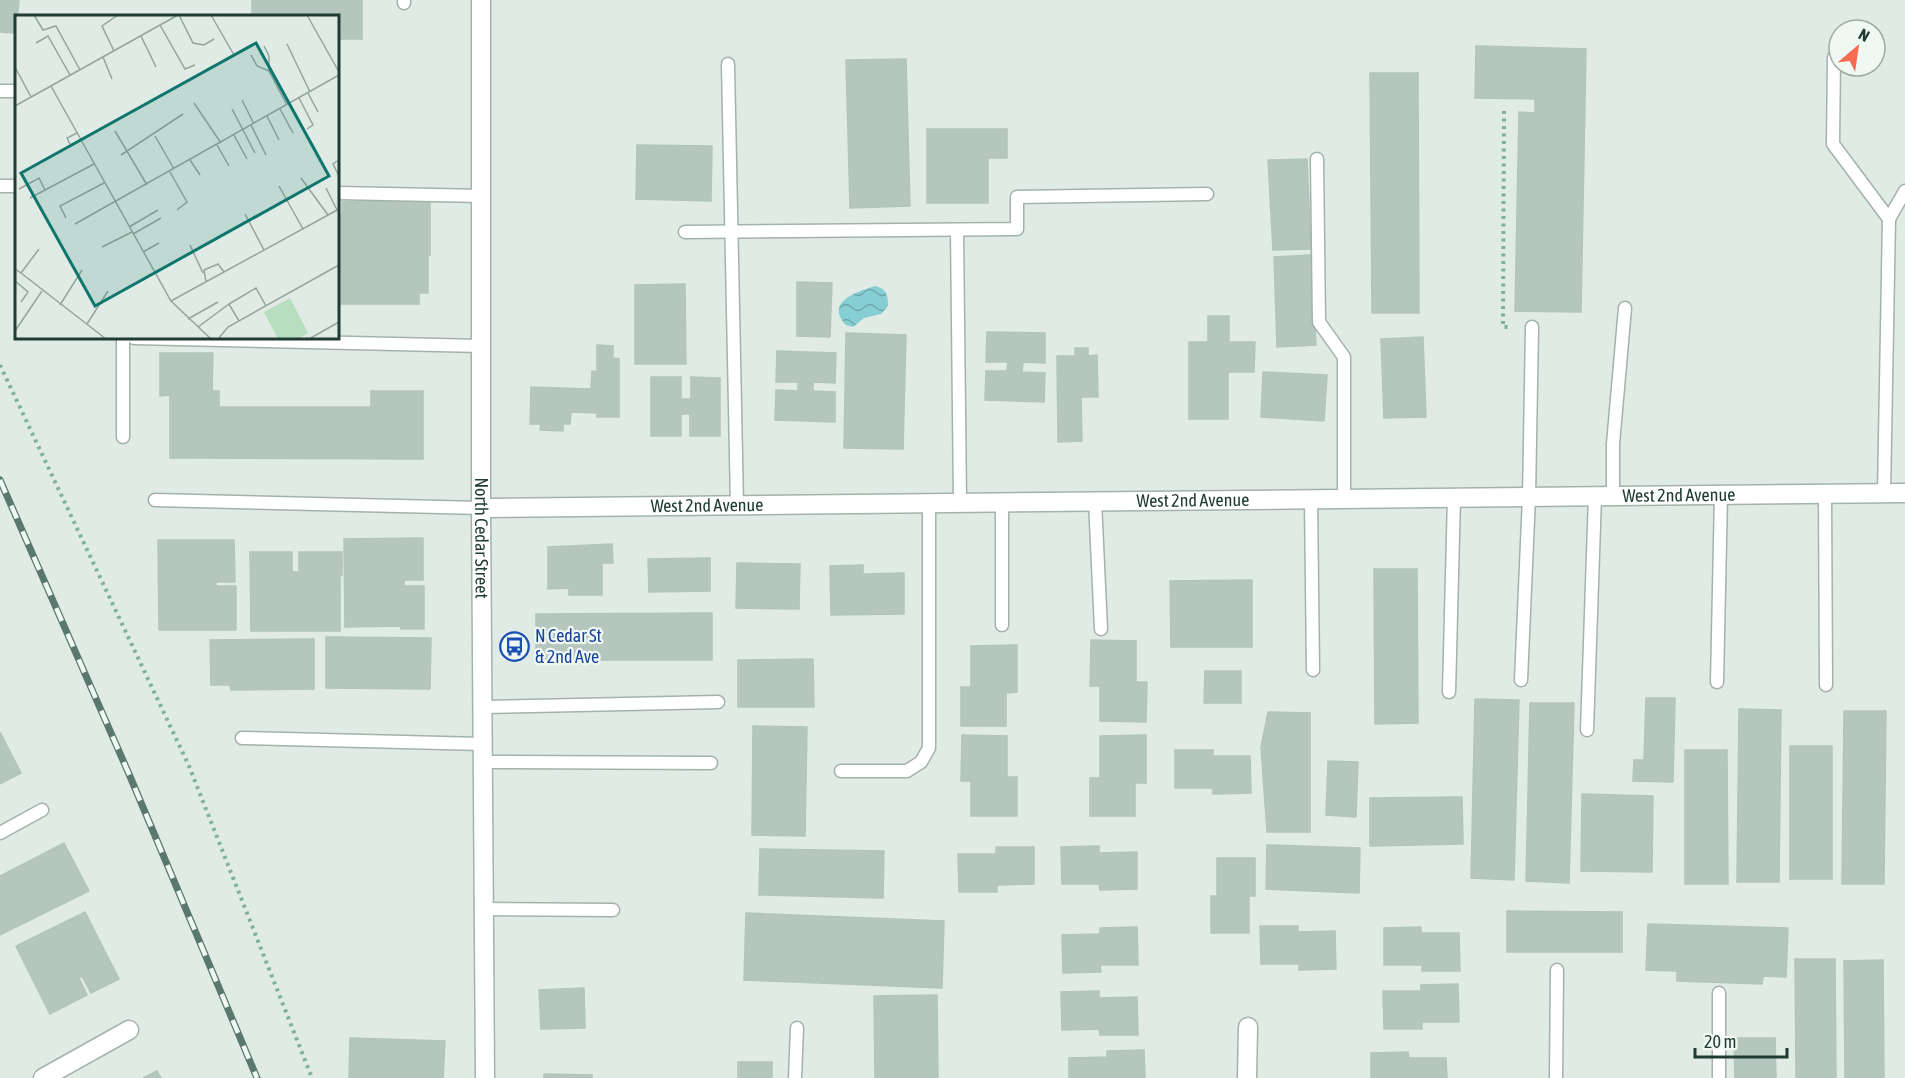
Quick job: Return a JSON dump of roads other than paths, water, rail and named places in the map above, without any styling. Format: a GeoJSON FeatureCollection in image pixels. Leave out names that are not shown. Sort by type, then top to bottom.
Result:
{"type":"FeatureCollection","features":[{"type":"Feature","properties":{"kind":"street","name":"North Cedar Street"},"geometry":{"type":"LineString","coordinates":[[481,0],[481,508],[485,1078]]}},
{"type":"Feature","properties":{"kind":"street","name":"West 2nd Avenue"},"geometry":{"type":"LineString","coordinates":[[481,508],[1905,493]]}},
{"type":"Feature","properties":{"kind":"street"},"geometry":{"type":"LineString","coordinates":[[1247,1078],[1248,1027]]}},
{"type":"Feature","properties":{"kind":"street"},"geometry":{"type":"LineString","coordinates":[[43,1078],[129,1030]]}},
{"type":"Feature","properties":{"kind":"lane"},"geometry":{"type":"LineString","coordinates":[[728,64],[737,505]]}},
{"type":"Feature","properties":{"kind":"lane"},"geometry":{"type":"LineString","coordinates":[[1834,78],[1833,144],[1888,219]]}},
{"type":"Feature","properties":{"kind":"lane"},"geometry":{"type":"LineString","coordinates":[[0,91],[15,92]]}},
{"type":"Feature","properties":{"kind":"lane"},"geometry":{"type":"LineString","coordinates":[[1317,159],[1319,322],[1344,357],[1344,499]]}},
{"type":"Feature","properties":{"kind":"lane"},"geometry":{"type":"LineString","coordinates":[[1884,493],[1888,219],[1905,191]]}},
{"type":"Feature","properties":{"kind":"lane"},"geometry":{"type":"LineString","coordinates":[[339,193],[482,196]]}},
{"type":"Feature","properties":{"kind":"lane"},"geometry":{"type":"LineString","coordinates":[[685,232],[1017,229],[1017,197],[1207,194]]}},
{"type":"Feature","properties":{"kind":"lane"},"geometry":{"type":"LineString","coordinates":[[957,230],[960,502]]}},
{"type":"Feature","properties":{"kind":"lane"},"geometry":{"type":"LineString","coordinates":[[1587,730],[1604,496],[1613,444],[1625,308]]}},
{"type":"Feature","properties":{"kind":"lane"},"geometry":{"type":"LineString","coordinates":[[1521,680],[1529,497],[1532,327]]}},
{"type":"Feature","properties":{"kind":"lane"},"geometry":{"type":"LineString","coordinates":[[123,339],[123,437]]}},
{"type":"Feature","properties":{"kind":"lane"},"geometry":{"type":"LineString","coordinates":[[177,339],[481,346]]}},
{"type":"Feature","properties":{"kind":"lane"},"geometry":{"type":"LineString","coordinates":[[1826,494],[1826,685]]}},
{"type":"Feature","properties":{"kind":"lane"},"geometry":{"type":"LineString","coordinates":[[1717,682],[1721,495]]}},
{"type":"Feature","properties":{"kind":"lane"},"geometry":{"type":"LineString","coordinates":[[1449,692],[1455,497]]}},
{"type":"Feature","properties":{"kind":"lane"},"geometry":{"type":"LineString","coordinates":[[1311,499],[1313,670]]}},
{"type":"Feature","properties":{"kind":"lane"},"geometry":{"type":"LineString","coordinates":[[155,500],[481,508]]}},
{"type":"Feature","properties":{"kind":"lane"},"geometry":{"type":"LineString","coordinates":[[1095,501],[1101,629]]}},
{"type":"Feature","properties":{"kind":"lane"},"geometry":{"type":"LineString","coordinates":[[1002,502],[1002,625]]}},
{"type":"Feature","properties":{"kind":"lane"},"geometry":{"type":"LineString","coordinates":[[841,771],[907,771],[921,762],[929,748],[929,503]]}},
{"type":"Feature","properties":{"kind":"lane"},"geometry":{"type":"LineString","coordinates":[[482,706],[718,702]]}},
{"type":"Feature","properties":{"kind":"lane"},"geometry":{"type":"LineString","coordinates":[[242,738],[483,753],[711,763]]}},
{"type":"Feature","properties":{"kind":"lane"},"geometry":{"type":"LineString","coordinates":[[0,833],[42,810]]}},
{"type":"Feature","properties":{"kind":"lane"},"geometry":{"type":"LineString","coordinates":[[484,909],[613,910]]}},
{"type":"Feature","properties":{"kind":"lane"},"geometry":{"type":"LineString","coordinates":[[1556,1078],[1557,970]]}},
{"type":"Feature","properties":{"kind":"lane"},"geometry":{"type":"LineString","coordinates":[[1719,993],[1719,1078]]}},
{"type":"Feature","properties":{"kind":"lane"},"geometry":{"type":"LineString","coordinates":[[795,1078],[797,1028]]}},
{"type":"Feature","properties":{"kind":"water"},"geometry":{"type":"Polygon","coordinates":[[[875,286],[886,293],[888,306],[881,314],[864,318],[853,327],[846,325],[840,317],[841,304],[852,295],[875,286]]]}},
{"type":"Feature","properties":{"kind":"railway"},"geometry":{"type":"LineString","coordinates":[[0,480],[129,774],[257,1078]]}},
{"type":"Feature","properties":{"kind":"place","name":"N Cedar St & 2nd Ave"},"geometry":{"type":"Point","coordinates":[514,646]}}]}
